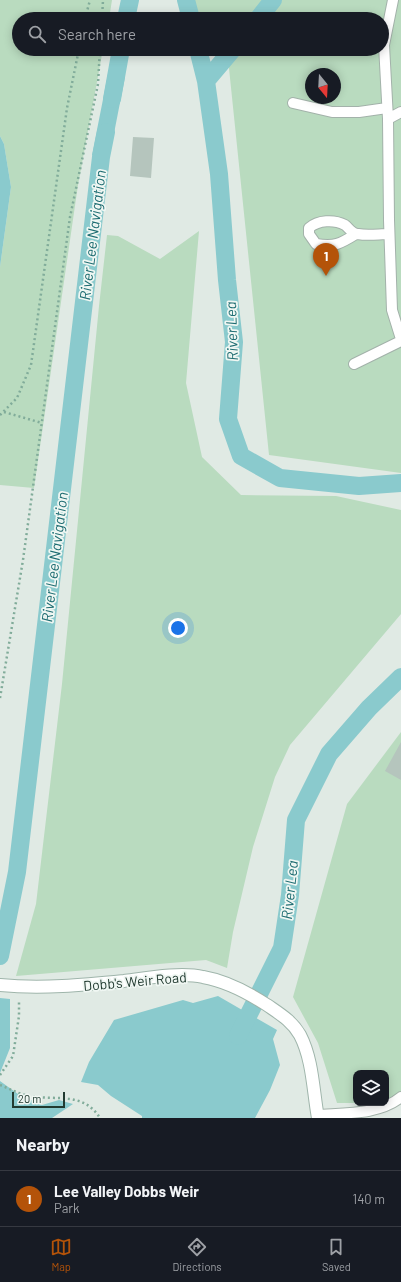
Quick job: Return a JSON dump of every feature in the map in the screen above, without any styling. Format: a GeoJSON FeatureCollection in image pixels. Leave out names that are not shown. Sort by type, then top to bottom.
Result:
{"type":"FeatureCollection","features":[{"type":"Feature","properties":{"kind":"street","name":"Dobb's Weir Road"},"geometry":{"type":"LineString","coordinates":[[10,986],[79,985],[189,975],[202,976],[242,990],[287,1018],[300,1036],[308,1057],[317,1117]]}},
{"type":"Feature","properties":{"kind":"lane"},"geometry":{"type":"LineString","coordinates":[[389,20],[393,0]]}},
{"type":"Feature","properties":{"kind":"lane"},"geometry":{"type":"LineString","coordinates":[[354,364],[401,340],[392,310],[389,234],[388,119],[385,56]]}},
{"type":"Feature","properties":{"kind":"lane"},"geometry":{"type":"LineString","coordinates":[[293,103],[332,112],[359,112],[387,108]]}},
{"type":"Feature","properties":{"kind":"lane"},"geometry":{"type":"LineString","coordinates":[[388,119],[401,112]]}},
{"type":"Feature","properties":{"kind":"lane"},"geometry":{"type":"LineString","coordinates":[[356,234],[389,234]]}},
{"type":"Feature","properties":{"kind":"lane"},"geometry":{"type":"LineString","coordinates":[[317,1117],[371,1111],[387,1107],[401,1098]]}},
{"type":"Feature","properties":{"kind":"path"},"geometry":{"type":"LineString","coordinates":[[87,12],[90,0]]}},
{"type":"Feature","properties":{"kind":"path"},"geometry":{"type":"LineString","coordinates":[[102,12],[103,0]]}},
{"type":"Feature","properties":{"kind":"path"},"geometry":{"type":"LineString","coordinates":[[0,415],[17,398],[31,365],[67,108],[78,56]]}},
{"type":"Feature","properties":{"kind":"path"},"geometry":{"type":"LineString","coordinates":[[0,698],[23,560],[70,217],[98,84],[100,56]]}},
{"type":"Feature","properties":{"kind":"path"},"geometry":{"type":"LineString","coordinates":[[4,412],[42,424]]}},
{"type":"Feature","properties":{"kind":"path"},"geometry":{"type":"LineString","coordinates":[[0,1075],[13,1056],[19,1016],[10,986]]}},
{"type":"Feature","properties":{"kind":"path"},"geometry":{"type":"LineString","coordinates":[[0,1085],[14,1092],[30,1096],[81,1100],[96,1112],[100,1118]]}},
{"type":"Feature","properties":{"kind":"green space"},"geometry":{"type":"Polygon","coordinates":[[[0,0],[112,0],[110,12],[12,12],[12,56],[102,56],[78,185],[34,488],[0,485],[0,267],[11,187],[4,144],[0,136],[0,0]]]}},
{"type":"Feature","properties":{"kind":"green space"},"geometry":{"type":"Polygon","coordinates":[[[192,0],[401,0],[401,473],[269,455],[228,56],[389,56],[389,12],[195,12],[192,0]]]}},
{"type":"Feature","properties":{"kind":"green space"},"geometry":{"type":"Polygon","coordinates":[[[199,231],[186,383],[202,457],[241,495],[336,496],[401,510],[401,614],[290,745],[275,777],[253,847],[233,932],[227,968],[206,960],[16,976],[36,904],[62,684],[107,235],[118,236],[160,259],[199,231]]]}},
{"type":"Feature","properties":{"kind":"green space"},"geometry":{"type":"Polygon","coordinates":[[[401,732],[401,1102],[389,1102],[389,1070],[353,1070],[353,1103],[337,1103],[318,1043],[293,997],[347,804],[401,732]]]}},
{"type":"Feature","properties":{"kind":"water"},"geometry":{"type":"Polygon","coordinates":[[[108,74],[125,77],[109,159],[92,155],[108,74]]]}},
{"type":"Feature","properties":{"kind":"water"},"geometry":{"type":"Polygon","coordinates":[[[0,136],[4,144],[11,187],[0,267],[0,136]]]}},
{"type":"Feature","properties":{"kind":"water"},"geometry":{"type":"Polygon","coordinates":[[[218,996],[277,1030],[273,1039],[280,1065],[270,1090],[255,1118],[142,1118],[142,1116],[111,1096],[98,1085],[81,1082],[89,1062],[114,1020],[183,1000],[193,1003],[218,996]]]}},
{"type":"Feature","properties":{"kind":"water"},"geometry":{"type":"Polygon","coordinates":[[[0,998],[10,999],[10,1048],[0,1073],[0,998]]]}},
{"type":"Feature","properties":{"kind":"water"},"geometry":{"type":"Polygon","coordinates":[[[0,1081],[18,1094],[42,1105],[59,1100],[73,1104],[52,1118],[0,1118],[0,1081]]]}},
{"type":"Feature","properties":{"kind":"building"},"geometry":{"type":"Polygon","coordinates":[[[133,137],[154,138],[151,178],[130,176],[133,137]]]}},
{"type":"Feature","properties":{"kind":"building"},"geometry":{"type":"Polygon","coordinates":[[[401,742],[401,780],[385,771],[401,742]]]}},
{"type":"Feature","properties":{"kind":"waterway","name":"River Lee Navigation"},"geometry":{"type":"LineString","coordinates":[[127,12],[130,0]]}},
{"type":"Feature","properties":{"kind":"waterway"},"geometry":{"type":"LineString","coordinates":[[186,0],[189,12]]}},
{"type":"Feature","properties":{"kind":"waterway","name":"River Lea"},"geometry":{"type":"LineString","coordinates":[[264,12],[273,0]]}},
{"type":"Feature","properties":{"kind":"waterway","name":"River Lee Navigation"},"geometry":{"type":"LineString","coordinates":[[112,99],[120,56]]}},
{"type":"Feature","properties":{"kind":"waterway"},"geometry":{"type":"LineString","coordinates":[[200,56],[206,81]]}},
{"type":"Feature","properties":{"kind":"waterway","name":"River Lea"},"geometry":{"type":"LineString","coordinates":[[227,56],[206,81],[219,174],[227,280],[234,342],[228,419],[241,456],[280,478],[359,486],[401,483]]}},
{"type":"Feature","properties":{"kind":"waterway","name":"River Lee Navigation"},"geometry":{"type":"LineString","coordinates":[[0,956],[17,872],[101,157],[106,132]]}},
{"type":"Feature","properties":{"kind":"waterway","name":"River Lea"},"geometry":{"type":"LineString","coordinates":[[238,1036],[282,948],[290,895],[296,820],[329,754],[369,708],[401,677]]}},
{"type":"Feature","properties":{"kind":"place","name":"Lee Valley Dobbs Weir"},"geometry":{"type":"Point","coordinates":[326,276]}}]}
